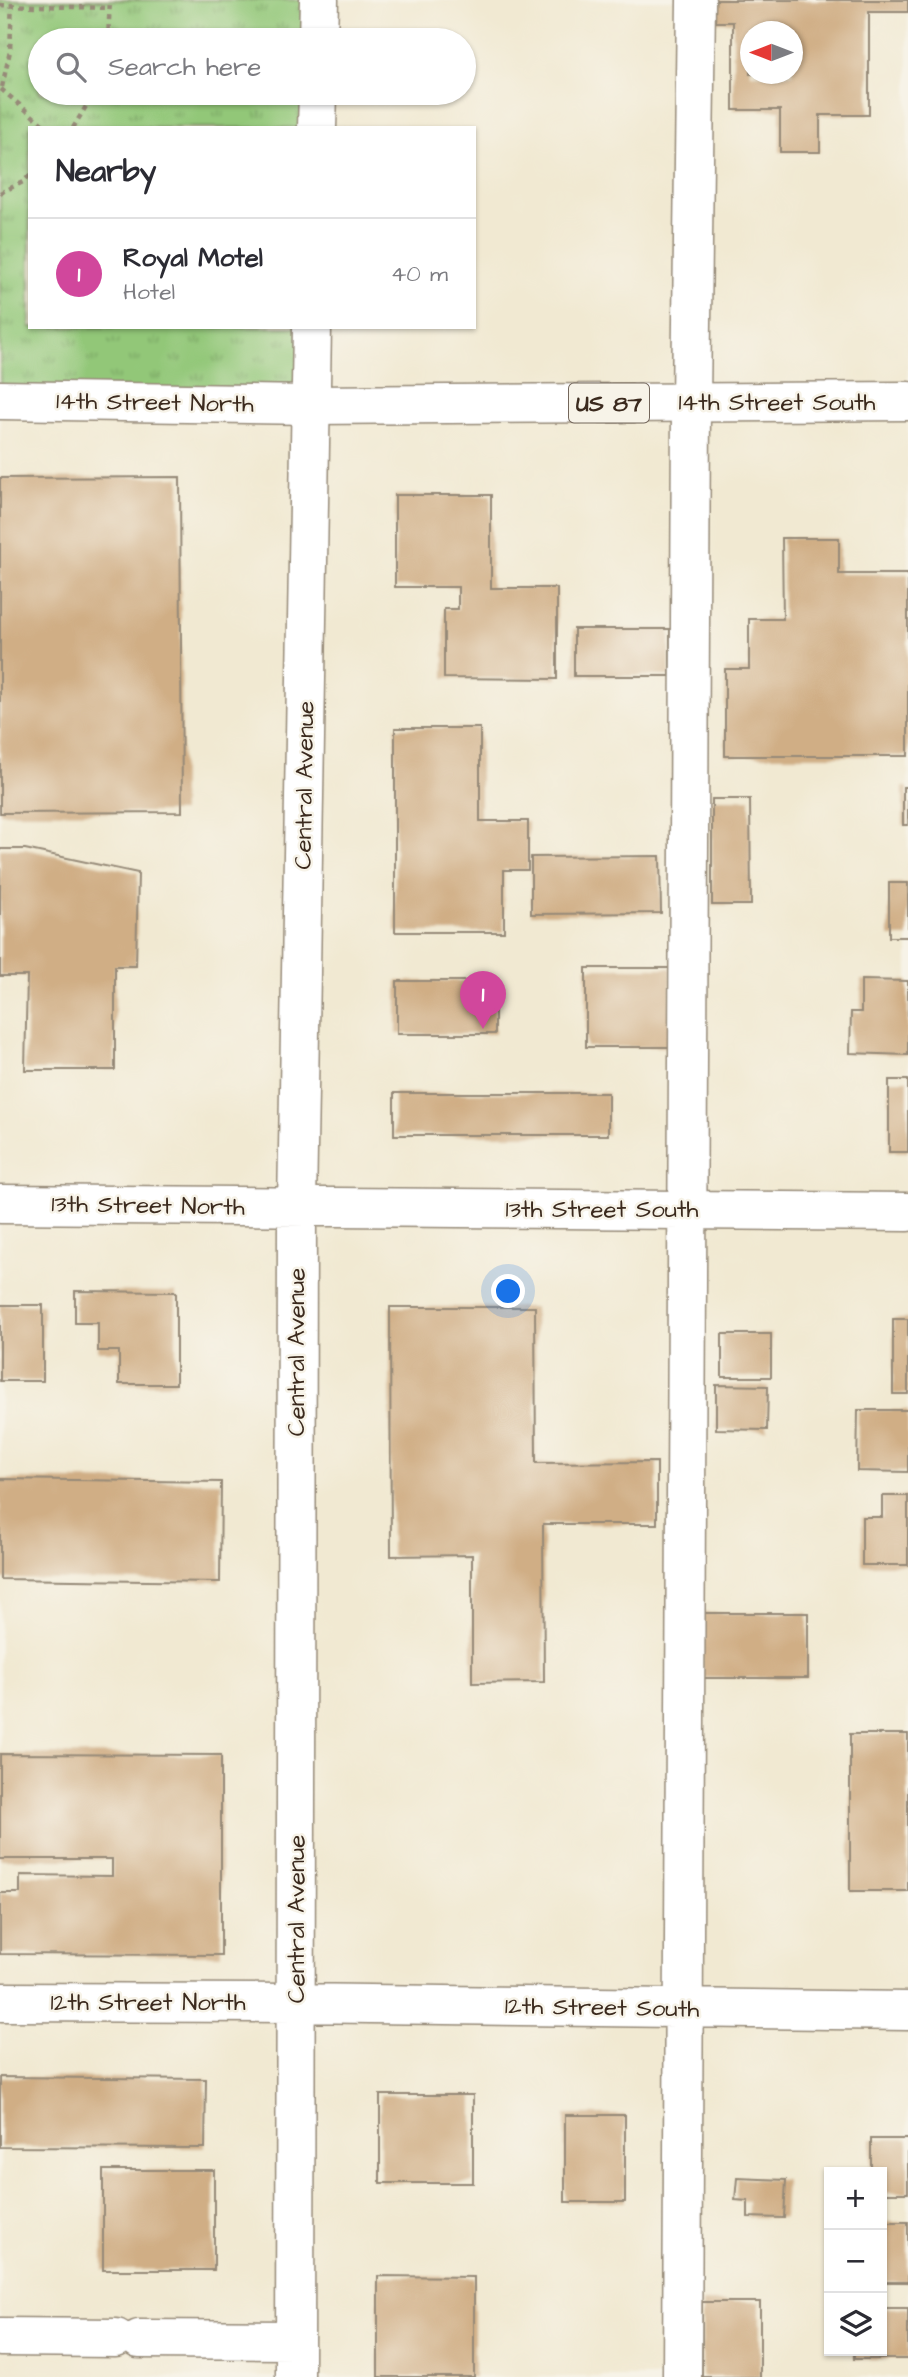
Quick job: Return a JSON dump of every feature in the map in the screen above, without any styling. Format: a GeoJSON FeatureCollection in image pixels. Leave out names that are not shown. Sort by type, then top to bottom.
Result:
{"type":"FeatureCollection","features":[{"type":"Feature","properties":{"kind":"street"},"geometry":{"type":"LineString","coordinates":[[318,28],[319,0]]}},
{"type":"Feature","properties":{"kind":"street"},"geometry":{"type":"LineString","coordinates":[[682,2377],[695,0]]}},
{"type":"Feature","properties":{"kind":"street"},"geometry":{"type":"LineString","coordinates":[[317,126],[318,105]]}},
{"type":"Feature","properties":{"kind":"street","name":"Central Avenue"},"geometry":{"type":"LineString","coordinates":[[295,2359],[297,1207],[312,329]]}},
{"type":"Feature","properties":{"kind":"street","name":"14th Street North"},"geometry":{"type":"LineString","coordinates":[[0,400],[310,405]]}},
{"type":"Feature","properties":{"kind":"street","name":"14th Street South"},"geometry":{"type":"LineString","coordinates":[[310,405],[908,401]]}},
{"type":"Feature","properties":{"kind":"street","name":"13th Street North"},"geometry":{"type":"LineString","coordinates":[[0,1204],[297,1207]]}},
{"type":"Feature","properties":{"kind":"street","name":"13th Street South"},"geometry":{"type":"LineString","coordinates":[[297,1207],[908,1212]]}},
{"type":"Feature","properties":{"kind":"street","name":"12th Street North"},"geometry":{"type":"LineString","coordinates":[[0,2002],[296,2003]]}},
{"type":"Feature","properties":{"kind":"street","name":"12th Street South"},"geometry":{"type":"LineString","coordinates":[[296,2003],[908,2011]]}},
{"type":"Feature","properties":{"kind":"street"},"geometry":{"type":"LineString","coordinates":[[0,2337],[127,2339],[295,2359]]}},
{"type":"Feature","properties":{"kind":"path"},"geometry":{"type":"LineString","coordinates":[[109,28],[110,0]]}},
{"type":"Feature","properties":{"kind":"path"},"geometry":{"type":"LineString","coordinates":[[0,5],[12,2],[110,8]]}},
{"type":"Feature","properties":{"kind":"path"},"geometry":{"type":"LineString","coordinates":[[12,2],[10,51],[1,88],[45,126]]}},
{"type":"Feature","properties":{"kind":"path"},"geometry":{"type":"LineString","coordinates":[[74,126],[87,105]]}},
{"type":"Feature","properties":{"kind":"path"},"geometry":{"type":"LineString","coordinates":[[0,193],[28,178]]}},
{"type":"Feature","properties":{"kind":"green space"},"geometry":{"type":"Polygon","coordinates":[[[0,0],[316,0],[316,28],[28,28],[28,105],[315,105],[315,126],[28,126],[28,329],[311,329],[310,405],[0,402],[0,0]]]}},
{"type":"Feature","properties":{"kind":"building"},"geometry":{"type":"Polygon","coordinates":[[[712,0],[908,0],[908,12],[869,12],[869,115],[820,115],[820,152],[780,152],[780,110],[733,110],[733,22],[712,22],[712,0]]]}},
{"type":"Feature","properties":{"kind":"building"},"geometry":{"type":"Polygon","coordinates":[[[180,477],[182,812],[0,813],[0,478],[180,477]]]}},
{"type":"Feature","properties":{"kind":"building"},"geometry":{"type":"Polygon","coordinates":[[[395,495],[491,495],[491,588],[557,588],[557,679],[444,678],[444,609],[458,609],[458,587],[395,587],[395,495]]]}},
{"type":"Feature","properties":{"kind":"building"},"geometry":{"type":"Polygon","coordinates":[[[782,538],[839,538],[839,574],[908,574],[908,756],[725,756],[725,669],[749,669],[749,619],[783,619],[782,538]]]}},
{"type":"Feature","properties":{"kind":"building"},"geometry":{"type":"Polygon","coordinates":[[[574,629],[670,629],[670,676],[574,676],[574,629]]]}},
{"type":"Feature","properties":{"kind":"building"},"geometry":{"type":"Polygon","coordinates":[[[395,728],[480,728],[480,821],[528,821],[528,870],[504,870],[504,932],[395,932],[395,728]]]}},
{"type":"Feature","properties":{"kind":"building"},"geometry":{"type":"Polygon","coordinates":[[[903,787],[908,787],[908,825],[903,825],[903,787]]]}},
{"type":"Feature","properties":{"kind":"building"},"geometry":{"type":"Polygon","coordinates":[[[712,799],[750,799],[751,905],[712,905],[712,799]]]}},
{"type":"Feature","properties":{"kind":"building"},"geometry":{"type":"Polygon","coordinates":[[[0,849],[25,849],[138,873],[136,966],[115,966],[115,1070],[25,1070],[27,976],[0,976],[0,849]]]}},
{"type":"Feature","properties":{"kind":"building"},"geometry":{"type":"Polygon","coordinates":[[[660,856],[661,913],[531,914],[531,857],[660,856]]]}},
{"type":"Feature","properties":{"kind":"building"},"geometry":{"type":"Polygon","coordinates":[[[889,883],[908,883],[908,937],[889,937],[889,883]]]}},
{"type":"Feature","properties":{"kind":"building"},"geometry":{"type":"Polygon","coordinates":[[[586,968],[671,968],[671,1047],[586,1047],[586,968]]]}},
{"type":"Feature","properties":{"kind":"building"},"geometry":{"type":"Polygon","coordinates":[[[861,980],[908,981],[908,1055],[850,1053],[851,1012],[861,1012],[861,980]]]}},
{"type":"Feature","properties":{"kind":"building"},"geometry":{"type":"Polygon","coordinates":[[[397,981],[495,981],[495,1034],[397,1034],[397,981]]]}},
{"type":"Feature","properties":{"kind":"building"},"geometry":{"type":"Polygon","coordinates":[[[889,1080],[908,1080],[908,1152],[889,1152],[889,1080]]]}},
{"type":"Feature","properties":{"kind":"building"},"geometry":{"type":"Polygon","coordinates":[[[394,1093],[608,1093],[608,1135],[394,1135],[394,1093]]]}},
{"type":"Feature","properties":{"kind":"building"},"geometry":{"type":"Polygon","coordinates":[[[75,1291],[176,1292],[176,1384],[119,1384],[119,1351],[98,1351],[98,1323],[75,1323],[75,1291]]]}},
{"type":"Feature","properties":{"kind":"building"},"geometry":{"type":"Polygon","coordinates":[[[0,1305],[43,1305],[43,1381],[0,1381],[0,1305]]]}},
{"type":"Feature","properties":{"kind":"building"},"geometry":{"type":"Polygon","coordinates":[[[390,1307],[535,1307],[536,1463],[657,1462],[657,1524],[543,1524],[544,1682],[472,1683],[472,1555],[391,1556],[390,1307]]]}},
{"type":"Feature","properties":{"kind":"building"},"geometry":{"type":"Polygon","coordinates":[[[893,1319],[908,1319],[908,1394],[893,1394],[893,1319]]]}},
{"type":"Feature","properties":{"kind":"building"},"geometry":{"type":"Polygon","coordinates":[[[722,1334],[771,1334],[771,1377],[722,1377],[722,1334]]]}},
{"type":"Feature","properties":{"kind":"building"},"geometry":{"type":"Polygon","coordinates":[[[716,1385],[768,1386],[767,1430],[716,1429],[716,1385]]]}},
{"type":"Feature","properties":{"kind":"building"},"geometry":{"type":"Polygon","coordinates":[[[858,1410],[908,1410],[908,1472],[857,1471],[858,1410]]]}},
{"type":"Feature","properties":{"kind":"building"},"geometry":{"type":"Polygon","coordinates":[[[0,1479],[221,1482],[220,1582],[0,1579],[0,1479]]]}},
{"type":"Feature","properties":{"kind":"building"},"geometry":{"type":"Polygon","coordinates":[[[882,1496],[908,1496],[908,1565],[862,1565],[862,1517],[882,1517],[882,1496]]]}},
{"type":"Feature","properties":{"kind":"building"},"geometry":{"type":"Polygon","coordinates":[[[702,1613],[808,1613],[808,1678],[702,1678],[702,1613]]]}},
{"type":"Feature","properties":{"kind":"building"},"geometry":{"type":"Polygon","coordinates":[[[850,1734],[908,1734],[908,1891],[850,1891],[850,1734]]]}},
{"type":"Feature","properties":{"kind":"building"},"geometry":{"type":"Polygon","coordinates":[[[0,1754],[221,1755],[221,1955],[0,1954],[0,1893],[20,1893],[20,1875],[112,1876],[112,1859],[0,1859],[0,1754]]]}},
{"type":"Feature","properties":{"kind":"building"},"geometry":{"type":"Polygon","coordinates":[[[0,2077],[206,2079],[205,2148],[0,2147],[0,2077]]]}},
{"type":"Feature","properties":{"kind":"building"},"geometry":{"type":"Polygon","coordinates":[[[380,2095],[473,2095],[473,2183],[380,2183],[380,2095]]]}},
{"type":"Feature","properties":{"kind":"building"},"geometry":{"type":"Polygon","coordinates":[[[565,2115],[625,2115],[625,2202],[565,2202],[565,2115]]]}},
{"type":"Feature","properties":{"kind":"building"},"geometry":{"type":"Polygon","coordinates":[[[871,2139],[908,2139],[908,2193],[887,2193],[887,2167],[871,2167],[871,2139]]]}},
{"type":"Feature","properties":{"kind":"building"},"geometry":{"type":"Polygon","coordinates":[[[103,2170],[214,2170],[214,2270],[103,2270],[103,2170]]]}},
{"type":"Feature","properties":{"kind":"building"},"geometry":{"type":"Polygon","coordinates":[[[737,2178],[786,2180],[784,2218],[748,2217],[748,2201],[735,2200],[737,2178]]]}},
{"type":"Feature","properties":{"kind":"building"},"geometry":{"type":"Polygon","coordinates":[[[887,2222],[908,2222],[908,2282],[887,2282],[887,2222]]]}},
{"type":"Feature","properties":{"kind":"building"},"geometry":{"type":"Polygon","coordinates":[[[378,2276],[474,2277],[474,2377],[378,2377],[378,2276]]]}},
{"type":"Feature","properties":{"kind":"building"},"geometry":{"type":"Polygon","coordinates":[[[702,2302],[760,2302],[760,2377],[702,2377],[702,2302]]]}},
{"type":"Feature","properties":{"kind":"building"},"geometry":{"type":"Polygon","coordinates":[[[887,2308],[908,2308],[908,2359],[854,2359],[854,2356],[887,2356],[887,2308]]]}},
{"type":"Feature","properties":{"kind":"place","name":"Royal Motel"},"geometry":{"type":"Point","coordinates":[483,1029]}}]}
